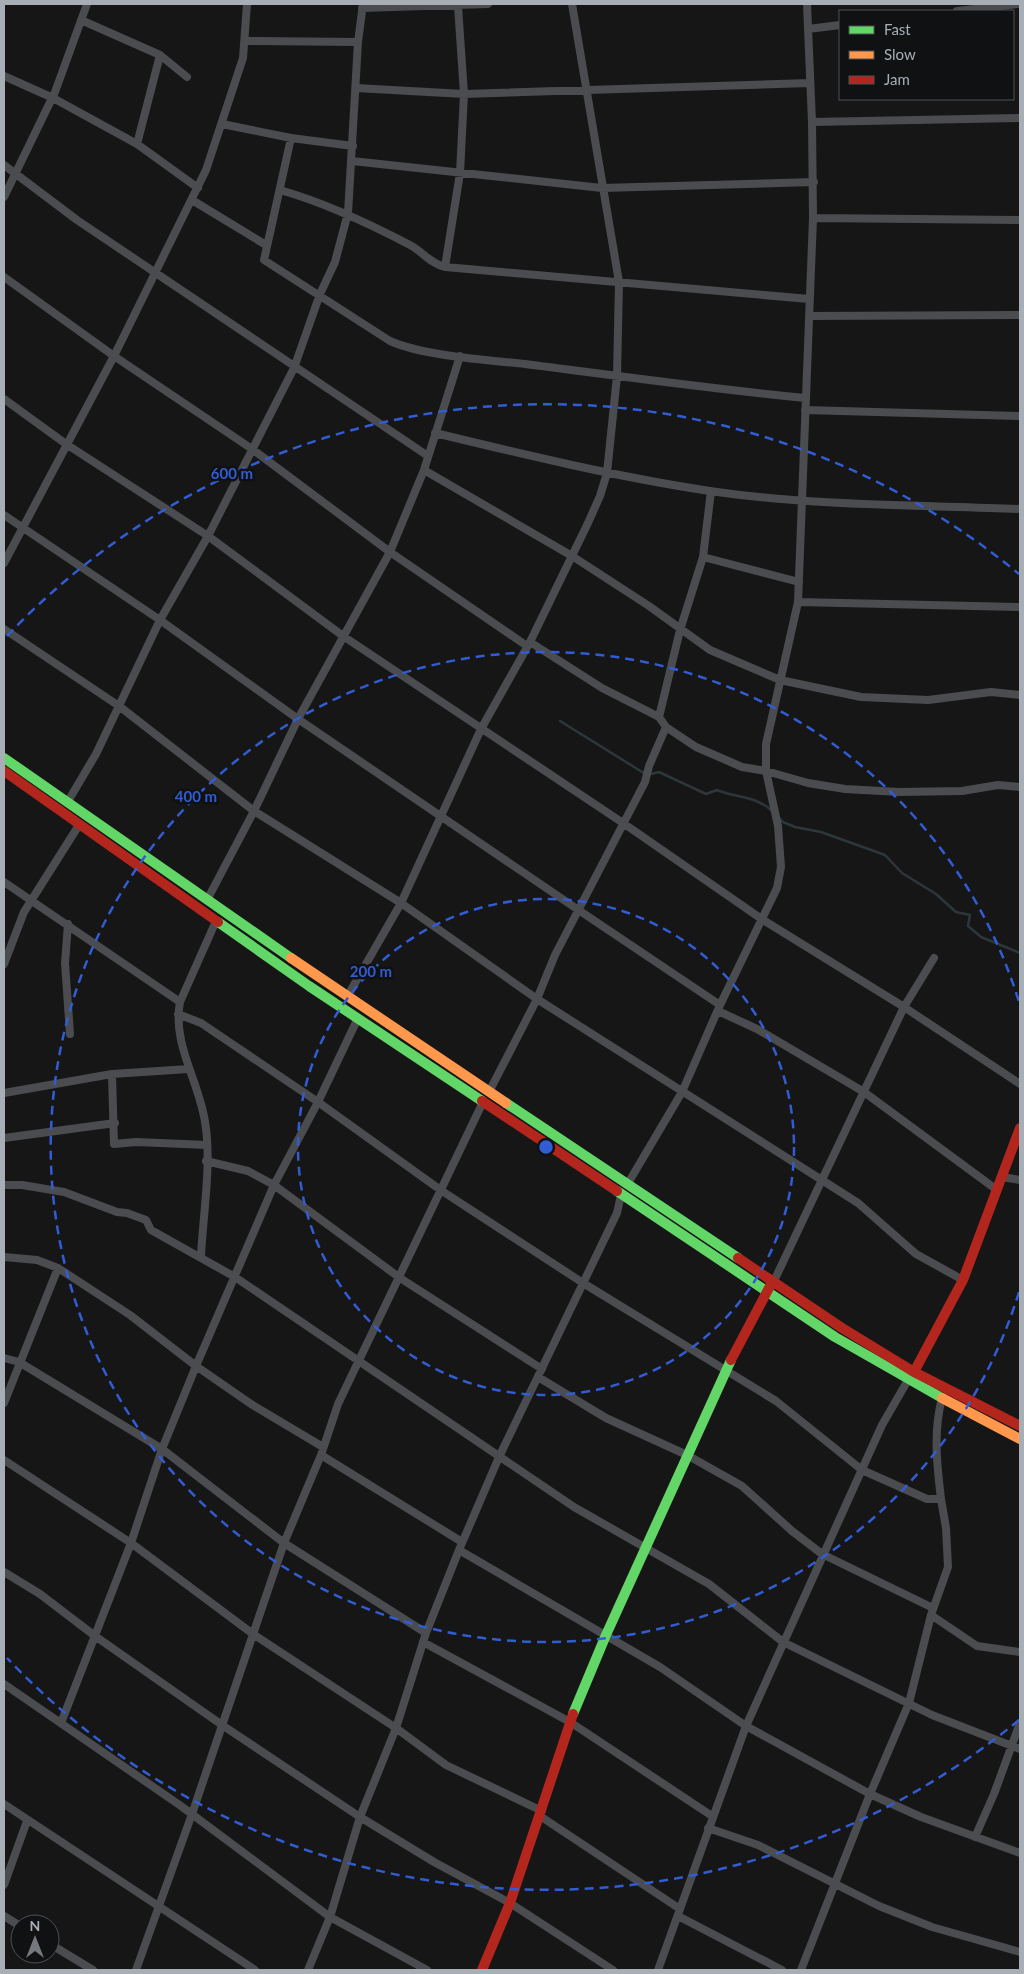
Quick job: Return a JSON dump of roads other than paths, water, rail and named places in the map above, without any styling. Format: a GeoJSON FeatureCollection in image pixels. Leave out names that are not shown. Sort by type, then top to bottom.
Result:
{"type":"FeatureCollection","features":[{"type":"Feature","properties":{"kind":"main road"},"geometry":{"type":"LineString","coordinates":[[4,758],[347,997],[774,1281],[942,1398],[1020,1439]]}},
{"type":"Feature","properties":{"kind":"main road"},"geometry":{"type":"LineString","coordinates":[[4,771],[216,921],[358,1018],[835,1338],[911,1376],[1020,1426]]}},
{"type":"Feature","properties":{"kind":"main road"},"geometry":{"type":"LineString","coordinates":[[911,1376],[964,1280],[1020,1128]]}},
{"type":"Feature","properties":{"kind":"main road"},"geometry":{"type":"LineString","coordinates":[[482,1970],[510,1903],[570,1722],[606,1635],[725,1371],[774,1281]]}},
{"type":"Feature","properties":{"kind":"main road"},"geometry":{"type":"LineString","coordinates":[[989,1423],[994,1413]]}},
{"type":"Feature","properties":{"kind":"street"},"geometry":{"type":"LineString","coordinates":[[4,197],[53,98],[87,4]]}},
{"type":"Feature","properties":{"kind":"street"},"geometry":{"type":"LineString","coordinates":[[4,562],[114,356],[198,188],[222,124],[243,58],[247,4]]}},
{"type":"Feature","properties":{"kind":"street"},"geometry":{"type":"LineString","coordinates":[[67,803],[96,754],[160,620],[208,536],[294,368],[320,294],[335,262],[348,213],[358,42],[363,6],[458,6],[488,4]]}},
{"type":"Feature","properties":{"kind":"street"},"geometry":{"type":"LineString","coordinates":[[347,997],[402,903],[481,729],[529,644],[572,556],[600,496],[606,473],[617,376],[619,282],[585,90],[572,4]]}},
{"type":"Feature","properties":{"kind":"street"},"geometry":{"type":"LineString","coordinates":[[627,1185],[682,1092],[719,1008],[763,920],[777,888],[780,874],[781,848],[775,807],[766,771],[766,744],[769,721],[793,635],[798,602],[814,182],[807,4]]}},
{"type":"Feature","properties":{"kind":"street"},"geometry":{"type":"LineString","coordinates":[[966,10],[1018,4]]}},
{"type":"Feature","properties":{"kind":"street"},"geometry":{"type":"LineString","coordinates":[[445,268],[460,173],[464,94],[458,6]]}},
{"type":"Feature","properties":{"kind":"street"},"geometry":{"type":"LineString","coordinates":[[81,20],[160,55],[187,77]]}},
{"type":"Feature","properties":{"kind":"street"},"geometry":{"type":"LineString","coordinates":[[808,29],[839,26]]}},
{"type":"Feature","properties":{"kind":"street"},"geometry":{"type":"LineString","coordinates":[[245,41],[358,42]]}},
{"type":"Feature","properties":{"kind":"street"},"geometry":{"type":"LineString","coordinates":[[137,144],[160,55]]}},
{"type":"Feature","properties":{"kind":"street"},"geometry":{"type":"LineString","coordinates":[[4,76],[53,98],[137,144],[198,188]]}},
{"type":"Feature","properties":{"kind":"street"},"geometry":{"type":"LineString","coordinates":[[356,88],[464,94],[810,83]]}},
{"type":"Feature","properties":{"kind":"street"},"geometry":{"type":"LineString","coordinates":[[812,122],[1020,118]]}},
{"type":"Feature","properties":{"kind":"street"},"geometry":{"type":"LineString","coordinates":[[222,124],[291,138],[353,146]]}},
{"type":"Feature","properties":{"kind":"street"},"geometry":{"type":"LineString","coordinates":[[291,138],[264,260],[320,294],[390,341],[401,346],[460,356],[696,387],[805,398]]}},
{"type":"Feature","properties":{"kind":"street"},"geometry":{"type":"LineString","coordinates":[[352,161],[602,188],[814,182]]}},
{"type":"Feature","properties":{"kind":"street"},"geometry":{"type":"LineString","coordinates":[[4,165],[77,220],[154,273],[428,456]]}},
{"type":"Feature","properties":{"kind":"street"},"geometry":{"type":"LineString","coordinates":[[280,190],[348,213],[414,247],[437,266],[445,268],[810,299]]}},
{"type":"Feature","properties":{"kind":"street"},"geometry":{"type":"LineString","coordinates":[[192,200],[266,245]]}},
{"type":"Feature","properties":{"kind":"street"},"geometry":{"type":"LineString","coordinates":[[813,218],[1020,220]]}},
{"type":"Feature","properties":{"kind":"street"},"geometry":{"type":"LineString","coordinates":[[4,277],[114,356],[252,449],[390,552],[529,644],[602,688],[658,718],[666,727],[696,748],[742,767],[766,771],[808,783],[845,789],[917,792],[962,791],[998,785],[1020,787]]}},
{"type":"Feature","properties":{"kind":"street"},"geometry":{"type":"LineString","coordinates":[[809,316],[1020,315]]}},
{"type":"Feature","properties":{"kind":"street"},"geometry":{"type":"LineString","coordinates":[[207,900],[254,811],[298,718],[390,552],[424,470],[460,356]]}},
{"type":"Feature","properties":{"kind":"street"},"geometry":{"type":"LineString","coordinates":[[4,399],[66,444],[208,536],[343,636],[623,823],[763,920],[904,1007],[1020,1084]]}},
{"type":"Feature","properties":{"kind":"street"},"geometry":{"type":"LineString","coordinates":[[805,410],[1020,416]]}},
{"type":"Feature","properties":{"kind":"street"},"geometry":{"type":"LineString","coordinates":[[435,433],[606,473],[711,491],[802,500],[1020,509]]}},
{"type":"Feature","properties":{"kind":"street"},"geometry":{"type":"LineString","coordinates":[[424,470],[572,556],[649,606],[710,650],[780,680],[862,697],[928,700],[991,692],[1020,695]]}},
{"type":"Feature","properties":{"kind":"street"},"geometry":{"type":"LineString","coordinates":[[658,718],[680,630],[703,557],[711,491]]}},
{"type":"Feature","properties":{"kind":"street"},"geometry":{"type":"LineString","coordinates":[[4,515],[160,620],[298,718],[441,814],[719,1008],[864,1092],[997,1190]]}},
{"type":"Feature","properties":{"kind":"street"},"geometry":{"type":"LineString","coordinates":[[703,557],[799,582]]}},
{"type":"Feature","properties":{"kind":"street"},"geometry":{"type":"LineString","coordinates":[[798,602],[1020,607]]}},
{"type":"Feature","properties":{"kind":"street"},"geometry":{"type":"LineString","coordinates":[[4,629],[119,706],[254,811],[402,903],[537,1000],[858,1203],[916,1254],[964,1280]]}},
{"type":"Feature","properties":{"kind":"street"},"geometry":{"type":"LineString","coordinates":[[489,1092],[537,1000],[555,955],[580,911],[645,782],[649,766],[666,727]]}},
{"type":"Feature","properties":{"kind":"street"},"geometry":{"type":"LineString","coordinates":[[4,964],[24,912],[79,825]]}},
{"type":"Feature","properties":{"kind":"street"},"geometry":{"type":"LineString","coordinates":[[4,882],[180,1002]]}},
{"type":"Feature","properties":{"kind":"street"},"geometry":{"type":"LineString","coordinates":[[201,1256],[207,1145],[205,1121],[180,1036],[178,1014],[180,1002],[216,921]]}},
{"type":"Feature","properties":{"kind":"street"},"geometry":{"type":"LineString","coordinates":[[68,924],[64,963],[70,1034]]}},
{"type":"Feature","properties":{"kind":"street"},"geometry":{"type":"LineString","coordinates":[[774,1281],[904,1007],[934,958]]}},
{"type":"Feature","properties":{"kind":"street"},"geometry":{"type":"LineString","coordinates":[[178,1014],[201,1023],[318,1102],[442,1191],[583,1283],[776,1401],[862,1470],[927,1499],[941,1499]]}},
{"type":"Feature","properties":{"kind":"street"},"geometry":{"type":"LineString","coordinates":[[61,1723],[131,1543],[162,1449],[196,1366],[274,1185],[318,1102],[358,1018]]}},
{"type":"Feature","properties":{"kind":"street"},"geometry":{"type":"LineString","coordinates":[[4,1093],[112,1074],[189,1069]]}},
{"type":"Feature","properties":{"kind":"street"},"geometry":{"type":"LineString","coordinates":[[112,1074],[114,1144],[136,1142],[207,1145]]}},
{"type":"Feature","properties":{"kind":"street"},"geometry":{"type":"LineString","coordinates":[[136,1970],[192,1814],[284,1543],[321,1455],[357,1361],[400,1278],[483,1102]]}},
{"type":"Feature","properties":{"kind":"street"},"geometry":{"type":"LineString","coordinates":[[4,1138],[114,1123]]}},
{"type":"Feature","properties":{"kind":"street"},"geometry":{"type":"LineString","coordinates":[[206,1161],[248,1171],[274,1185],[400,1278],[542,1369]]}},
{"type":"Feature","properties":{"kind":"street"},"geometry":{"type":"LineString","coordinates":[[1002,1178],[1020,1180]]}},
{"type":"Feature","properties":{"kind":"street"},"geometry":{"type":"LineString","coordinates":[[4,1185],[22,1185],[64,1192],[117,1212],[127,1213],[146,1220],[151,1230],[201,1256],[235,1277],[574,1507],[710,1584],[783,1642],[932,1715],[1017,1748]]}},
{"type":"Feature","properties":{"kind":"street"},"geometry":{"type":"LineString","coordinates":[[308,1970],[330,1917],[360,1817],[396,1728],[426,1633],[461,1546],[499,1457],[617,1213],[621,1195]]}},
{"type":"Feature","properties":{"kind":"street"},"geometry":{"type":"LineString","coordinates":[[4,1257],[37,1260],[58,1268],[130,1315],[196,1366],[251,1404],[323,1447]]}},
{"type":"Feature","properties":{"kind":"street"},"geometry":{"type":"LineString","coordinates":[[4,1403],[58,1268]]}},
{"type":"Feature","properties":{"kind":"street"},"geometry":{"type":"LineString","coordinates":[[4,1358],[19,1362],[162,1449],[284,1543],[426,1633]]}},
{"type":"Feature","properties":{"kind":"street"},"geometry":{"type":"LineString","coordinates":[[658,1970],[746,1726],[882,1424],[911,1376]]}},
{"type":"Feature","properties":{"kind":"street"},"geometry":{"type":"LineString","coordinates":[[538,1377],[606,1418],[687,1455],[742,1486],[792,1531],[822,1554],[932,1612],[977,1646],[1020,1652]]}},
{"type":"Feature","properties":{"kind":"street"},"geometry":{"type":"LineString","coordinates":[[801,1970],[870,1794],[909,1703],[932,1612],[948,1567],[946,1528],[941,1499],[936,1438],[937,1418],[942,1398]]}},
{"type":"Feature","properties":{"kind":"street"},"geometry":{"type":"LineString","coordinates":[[321,1455],[461,1546],[660,1667],[746,1726],[870,1794],[920,1818],[1020,1854]]}},
{"type":"Feature","properties":{"kind":"street"},"geometry":{"type":"LineString","coordinates":[[4,1460],[131,1543],[253,1634],[396,1728],[446,1765],[541,1813],[679,1912],[782,1970]]}},
{"type":"Feature","properties":{"kind":"street"},"geometry":{"type":"LineString","coordinates":[[4,1572],[40,1594],[95,1636],[222,1725],[360,1817],[434,1862],[510,1903],[613,1970]]}},
{"type":"Feature","properties":{"kind":"street"},"geometry":{"type":"LineString","coordinates":[[423,1642],[570,1722],[712,1816]]}},
{"type":"Feature","properties":{"kind":"street"},"geometry":{"type":"LineString","coordinates":[[4,1684],[192,1814],[330,1917],[427,1970]]}},
{"type":"Feature","properties":{"kind":"street"},"geometry":{"type":"LineString","coordinates":[[975,1837],[1017,1748],[1020,1723]]}},
{"type":"Feature","properties":{"kind":"street"},"geometry":{"type":"LineString","coordinates":[[4,1804],[254,1970]]}},
{"type":"Feature","properties":{"kind":"street"},"geometry":{"type":"LineString","coordinates":[[4,1885],[27,1821]]}},
{"type":"Feature","properties":{"kind":"street"},"geometry":{"type":"LineString","coordinates":[[708,1828],[758,1844],[834,1884],[932,1927],[1020,1952]]}},
{"type":"Feature","properties":{"kind":"street"},"geometry":{"type":"LineString","coordinates":[[60,1950],[92,1970]]}},
{"type":"Feature","properties":{"kind":"waterway"},"geometry":{"type":"LineString","coordinates":[[560,721],[647,775],[659,772],[706,794],[717,790],[753,800],[772,811]]}},
{"type":"Feature","properties":{"kind":"waterway"},"geometry":{"type":"LineString","coordinates":[[778,817],[783,822],[795,827],[821,832],[885,855],[902,873],[936,894],[956,912],[970,915],[968,926],[981,937],[1020,953]]}}]}
